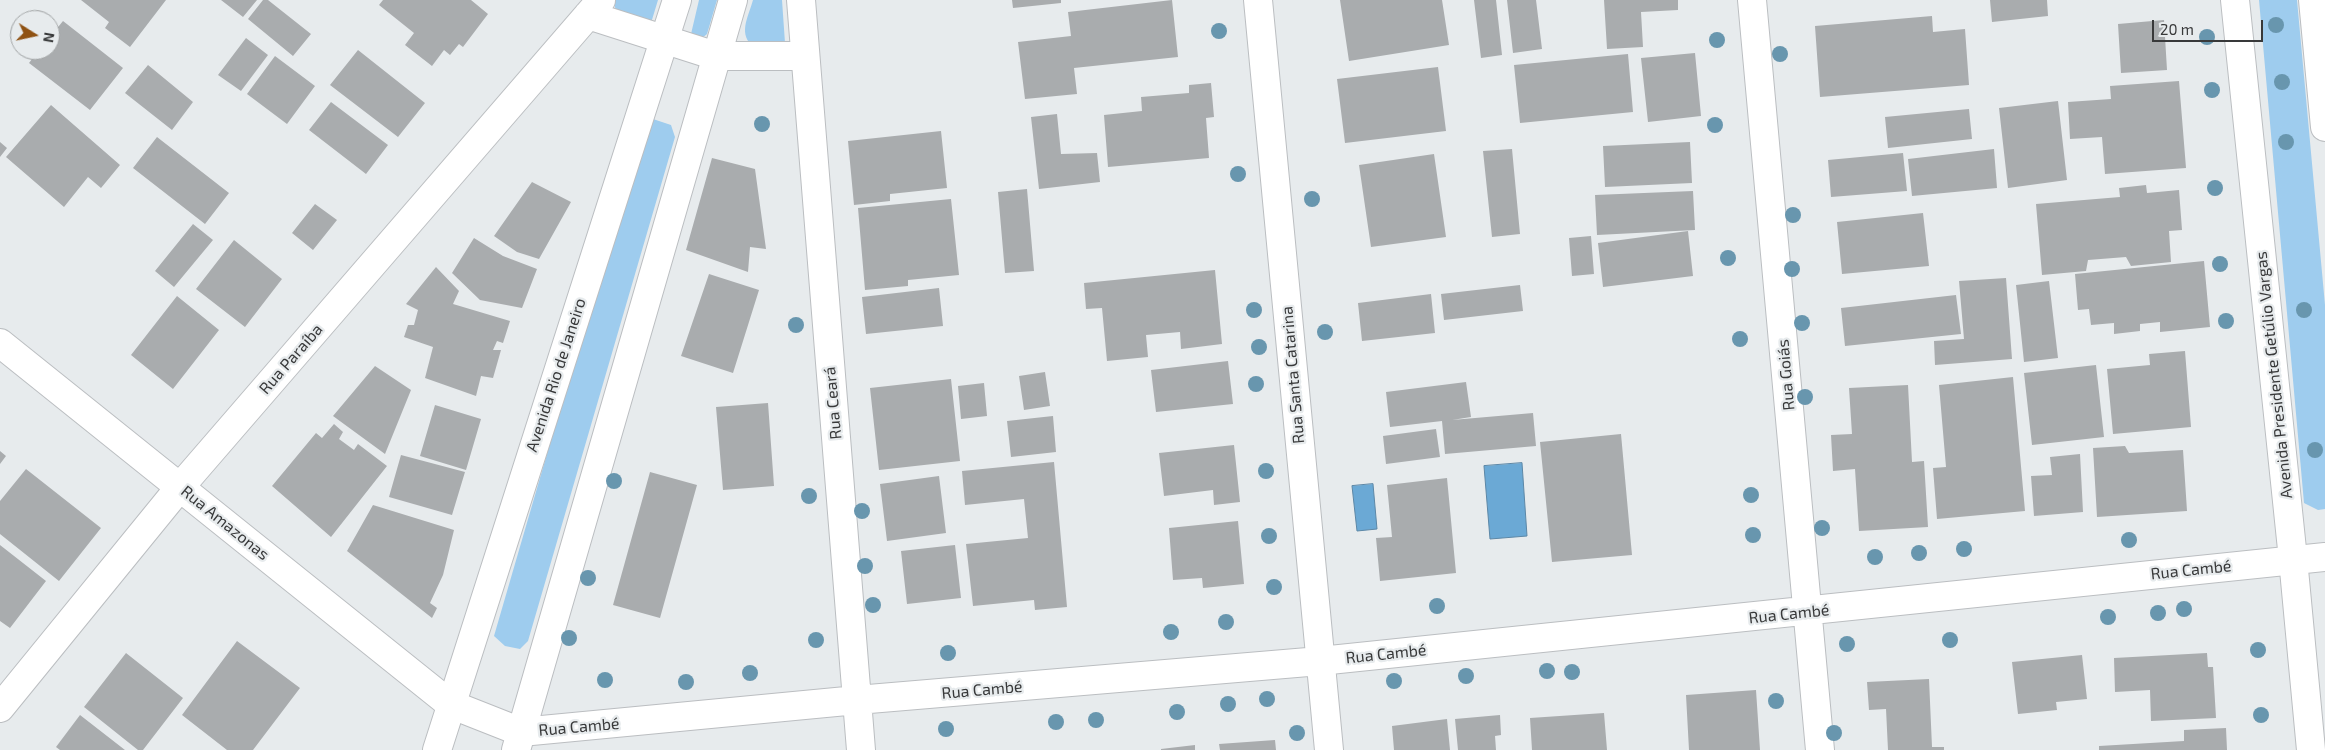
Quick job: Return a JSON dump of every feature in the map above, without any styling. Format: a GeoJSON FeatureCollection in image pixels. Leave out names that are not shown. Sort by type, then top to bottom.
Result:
{"type":"FeatureCollection","features":[{"type":"Feature","properties":{"kind":"street","name":"Avenida Rio de Janeiro"},"geometry":{"type":"LineString","coordinates":[[437,750],[450,704],[676,0]]}},
{"type":"Feature","properties":{"kind":"street"},"geometry":{"type":"LineString","coordinates":[[519,741],[733,0]]}},
{"type":"Feature","properties":{"kind":"street","name":"Rua Ceará"},"geometry":{"type":"LineString","coordinates":[[801,0],[861,750]]}},
{"type":"Feature","properties":{"kind":"street","name":"Rua Santa Catarina"},"geometry":{"type":"LineString","coordinates":[[1258,0],[1329,750]]}},
{"type":"Feature","properties":{"kind":"street","name":"Rua Goiás"},"geometry":{"type":"LineString","coordinates":[[1752,0],[1820,750]]}},
{"type":"Feature","properties":{"kind":"street","name":"Avenida Presidente Getúlio Vargas"},"geometry":{"type":"LineString","coordinates":[[2236,0],[2311,750]]}},
{"type":"Feature","properties":{"kind":"street"},"geometry":{"type":"LineString","coordinates":[[2313,0],[2325,127]]}},
{"type":"Feature","properties":{"kind":"street","name":"Rua Paraíba"},"geometry":{"type":"LineString","coordinates":[[0,708],[180,487],[595,8],[664,40],[716,56]]}},
{"type":"Feature","properties":{"kind":"street"},"geometry":{"type":"LineString","coordinates":[[716,56],[805,56]]}},
{"type":"Feature","properties":{"kind":"street","name":"Rua Amazonas"},"geometry":{"type":"LineString","coordinates":[[0,343],[450,704]]}},
{"type":"Feature","properties":{"kind":"street","name":"Rua Cambé"},"geometry":{"type":"LineString","coordinates":[[450,704],[519,741],[857,700],[1320,661],[2325,557]]}},
{"type":"Feature","properties":{"kind":"shaded area"},"geometry":{"type":"Polygon","coordinates":[[[616,0],[658,0],[651,23],[616,11],[614,3],[616,0]]]}},
{"type":"Feature","properties":{"kind":"shaded area"},"geometry":{"type":"Polygon","coordinates":[[[699,0],[717,0],[707,34],[701,39],[691,34],[699,0]]]}},
{"type":"Feature","properties":{"kind":"shaded area"},"geometry":{"type":"Polygon","coordinates":[[[753,0],[782,0],[785,43],[755,48],[746,38],[745,26],[753,0]]]}},
{"type":"Feature","properties":{"kind":"shaded area"},"geometry":{"type":"Polygon","coordinates":[[[2259,0],[2297,0],[2325,305],[2325,509],[2318,510],[2304,503],[2259,0]]]}},
{"type":"Feature","properties":{"kind":"shaded area"},"geometry":{"type":"Polygon","coordinates":[[[653,119],[671,125],[675,137],[528,641],[520,649],[505,646],[494,636],[643,124],[653,119]]]}},
{"type":"Feature","properties":{"kind":"shaded area"},"geometry":{"type":"Polygon","coordinates":[[[1522,463],[1527,536],[1490,539],[1484,466],[1522,463]]]}},
{"type":"Feature","properties":{"kind":"shaded area"},"geometry":{"type":"Polygon","coordinates":[[[1373,484],[1377,529],[1357,531],[1352,486],[1373,484]]]}},
{"type":"Feature","properties":{"kind":"building"},"geometry":{"type":"Polygon","coordinates":[[[81,0],[166,0],[130,47],[105,28],[109,22],[81,0]]]}},
{"type":"Feature","properties":{"kind":"building"},"geometry":{"type":"Polygon","coordinates":[[[221,0],[257,0],[243,17],[221,0]]]}},
{"type":"Feature","properties":{"kind":"building"},"geometry":{"type":"Polygon","coordinates":[[[263,0],[268,0],[311,34],[293,56],[248,19],[263,0]]]}},
{"type":"Feature","properties":{"kind":"building"},"geometry":{"type":"Polygon","coordinates":[[[383,0],[471,0],[488,14],[463,47],[459,44],[450,55],[444,50],[432,66],[405,45],[414,33],[379,5],[383,0]]]}},
{"type":"Feature","properties":{"kind":"building"},"geometry":{"type":"Polygon","coordinates":[[[1012,0],[1061,0],[1061,3],[1013,8],[1012,0]]]}},
{"type":"Feature","properties":{"kind":"building"},"geometry":{"type":"Polygon","coordinates":[[[1172,0],[1178,57],[1074,68],[1077,94],[1025,99],[1018,42],[1071,36],[1068,12],[1172,0]]]}},
{"type":"Feature","properties":{"kind":"building"},"geometry":{"type":"Polygon","coordinates":[[[1340,0],[1442,0],[1449,45],[1349,61],[1340,0]]]}},
{"type":"Feature","properties":{"kind":"building"},"geometry":{"type":"Polygon","coordinates":[[[1474,0],[1496,0],[1502,55],[1481,58],[1474,0]]]}},
{"type":"Feature","properties":{"kind":"building"},"geometry":{"type":"Polygon","coordinates":[[[1507,0],[1536,0],[1542,49],[1513,53],[1507,0]]]}},
{"type":"Feature","properties":{"kind":"building"},"geometry":{"type":"Polygon","coordinates":[[[1604,0],[1678,0],[1678,10],[1641,12],[1643,47],[1607,49],[1604,0]]]}},
{"type":"Feature","properties":{"kind":"building"},"geometry":{"type":"Polygon","coordinates":[[[1990,0],[2047,0],[2048,16],[1992,22],[1990,0]]]}},
{"type":"Feature","properties":{"kind":"building"},"geometry":{"type":"Polygon","coordinates":[[[1932,16],[1933,32],[1965,29],[1969,85],[1820,97],[1815,26],[1932,16]]]}},
{"type":"Feature","properties":{"kind":"building"},"geometry":{"type":"Polygon","coordinates":[[[2164,20],[2167,70],[2121,73],[2118,24],[2164,20]]]}},
{"type":"Feature","properties":{"kind":"building"},"geometry":{"type":"Polygon","coordinates":[[[63,21],[123,68],[90,110],[29,63],[31,60],[60,60],[60,25],[63,21]]]}},
{"type":"Feature","properties":{"kind":"building"},"geometry":{"type":"Polygon","coordinates":[[[246,38],[268,55],[241,91],[218,75],[246,38]]]}},
{"type":"Feature","properties":{"kind":"building"},"geometry":{"type":"Polygon","coordinates":[[[358,50],[425,103],[398,137],[330,85],[358,50]]]}},
{"type":"Feature","properties":{"kind":"building"},"geometry":{"type":"Polygon","coordinates":[[[1695,53],[1701,116],[1648,122],[1641,58],[1695,53]]]}},
{"type":"Feature","properties":{"kind":"building"},"geometry":{"type":"Polygon","coordinates":[[[1628,54],[1633,112],[1520,123],[1514,65],[1628,54]]]}},
{"type":"Feature","properties":{"kind":"building"},"geometry":{"type":"Polygon","coordinates":[[[275,56],[315,86],[287,124],[247,94],[275,56]]]}},
{"type":"Feature","properties":{"kind":"building"},"geometry":{"type":"Polygon","coordinates":[[[148,65],[193,102],[172,130],[125,93],[148,65]]]}},
{"type":"Feature","properties":{"kind":"building"},"geometry":{"type":"Polygon","coordinates":[[[1438,67],[1446,131],[1345,143],[1337,79],[1438,67]]]}},
{"type":"Feature","properties":{"kind":"building"},"geometry":{"type":"Polygon","coordinates":[[[2179,81],[2186,168],[2105,174],[2102,137],[2070,139],[2068,102],[2111,99],[2110,86],[2179,81]]]}},
{"type":"Feature","properties":{"kind":"building"},"geometry":{"type":"Polygon","coordinates":[[[1211,83],[1214,117],[1206,118],[1209,158],[1108,167],[1104,115],[1142,111],[1141,97],[1189,93],[1189,85],[1211,83]]]}},
{"type":"Feature","properties":{"kind":"building"},"geometry":{"type":"Polygon","coordinates":[[[2058,101],[2067,180],[2008,188],[1999,108],[2058,101]]]}},
{"type":"Feature","properties":{"kind":"building"},"geometry":{"type":"Polygon","coordinates":[[[331,102],[388,145],[366,174],[309,130],[331,102]]]}},
{"type":"Feature","properties":{"kind":"building"},"geometry":{"type":"Polygon","coordinates":[[[51,105],[120,165],[101,188],[88,177],[64,207],[6,157],[51,105]]]}},
{"type":"Feature","properties":{"kind":"building"},"geometry":{"type":"Polygon","coordinates":[[[1969,109],[1972,139],[1888,148],[1885,117],[1969,109]]]}},
{"type":"Feature","properties":{"kind":"building"},"geometry":{"type":"Polygon","coordinates":[[[1057,114],[1061,154],[1097,153],[1100,182],[1039,189],[1031,117],[1057,114]]]}},
{"type":"Feature","properties":{"kind":"building"},"geometry":{"type":"Polygon","coordinates":[[[941,131],[947,188],[890,194],[890,201],[854,205],[848,141],[941,131]]]}},
{"type":"Feature","properties":{"kind":"building"},"geometry":{"type":"Polygon","coordinates":[[[157,137],[229,193],[205,224],[133,168],[157,137]]]}},
{"type":"Feature","properties":{"kind":"building"},"geometry":{"type":"Polygon","coordinates":[[[0,142],[7,148],[0,157],[0,142]]]}},
{"type":"Feature","properties":{"kind":"building"},"geometry":{"type":"Polygon","coordinates":[[[1690,142],[1692,183],[1605,187],[1603,146],[1690,142]]]}},
{"type":"Feature","properties":{"kind":"building"},"geometry":{"type":"Polygon","coordinates":[[[1512,149],[1520,234],[1492,237],[1483,151],[1512,149]]]}},
{"type":"Feature","properties":{"kind":"building"},"geometry":{"type":"Polygon","coordinates":[[[1994,149],[1997,188],[1912,196],[1908,159],[1994,149]]]}},
{"type":"Feature","properties":{"kind":"building"},"geometry":{"type":"Polygon","coordinates":[[[1903,153],[1907,191],[1831,197],[1828,160],[1903,153]]]}},
{"type":"Feature","properties":{"kind":"building"},"geometry":{"type":"Polygon","coordinates":[[[1434,154],[1446,237],[1371,247],[1359,165],[1434,154]]]}},
{"type":"Feature","properties":{"kind":"building"},"geometry":{"type":"Polygon","coordinates":[[[712,158],[755,169],[766,249],[750,247],[748,272],[686,250],[712,158]]]}},
{"type":"Feature","properties":{"kind":"building"},"geometry":{"type":"Polygon","coordinates":[[[532,182],[571,202],[539,259],[517,252],[494,236],[532,182]]]}},
{"type":"Feature","properties":{"kind":"building"},"geometry":{"type":"Polygon","coordinates":[[[2146,185],[2147,193],[2179,190],[2182,230],[2169,231],[2171,262],[2131,266],[2126,257],[2088,260],[2086,271],[2042,275],[2036,204],[2120,197],[2119,188],[2146,185]]]}},
{"type":"Feature","properties":{"kind":"building"},"geometry":{"type":"Polygon","coordinates":[[[1027,189],[1034,271],[1005,273],[998,192],[1027,189]]]}},
{"type":"Feature","properties":{"kind":"building"},"geometry":{"type":"Polygon","coordinates":[[[1693,191],[1695,230],[1597,235],[1595,195],[1693,191]]]}},
{"type":"Feature","properties":{"kind":"building"},"geometry":{"type":"Polygon","coordinates":[[[951,199],[959,275],[908,280],[908,286],[865,290],[858,208],[951,199]]]}},
{"type":"Feature","properties":{"kind":"building"},"geometry":{"type":"Polygon","coordinates":[[[315,204],[337,220],[313,250],[292,233],[315,204]]]}},
{"type":"Feature","properties":{"kind":"building"},"geometry":{"type":"Polygon","coordinates":[[[1923,213],[1929,266],[1842,274],[1837,222],[1923,213]]]}},
{"type":"Feature","properties":{"kind":"building"},"geometry":{"type":"Polygon","coordinates":[[[193,224],[213,240],[174,287],[155,271],[193,224]]]}},
{"type":"Feature","properties":{"kind":"building"},"geometry":{"type":"Polygon","coordinates":[[[1688,231],[1693,276],[1603,287],[1598,243],[1688,231]]]}},
{"type":"Feature","properties":{"kind":"building"},"geometry":{"type":"Polygon","coordinates":[[[1591,236],[1594,274],[1572,276],[1569,238],[1591,236]]]}},
{"type":"Feature","properties":{"kind":"building"},"geometry":{"type":"Polygon","coordinates":[[[474,238],[503,256],[537,269],[522,308],[480,300],[452,273],[474,238]]]}},
{"type":"Feature","properties":{"kind":"building"},"geometry":{"type":"Polygon","coordinates":[[[234,240],[282,279],[245,327],[196,289],[234,240]]]}},
{"type":"Feature","properties":{"kind":"building"},"geometry":{"type":"Polygon","coordinates":[[[2204,261],[2210,327],[2160,332],[2160,322],[2140,324],[2140,331],[2114,334],[2114,323],[2091,325],[2089,309],[2078,310],[2075,274],[2204,261]]]}},
{"type":"Feature","properties":{"kind":"building"},"geometry":{"type":"Polygon","coordinates":[[[436,267],[459,291],[453,304],[510,321],[503,343],[497,341],[493,350],[501,350],[493,378],[481,376],[476,396],[425,378],[433,347],[404,337],[408,325],[414,325],[418,310],[406,304],[436,267]]]}},
{"type":"Feature","properties":{"kind":"building"},"geometry":{"type":"Polygon","coordinates":[[[1215,270],[1222,344],[1181,349],[1180,332],[1146,335],[1148,357],[1107,361],[1102,308],[1086,309],[1084,283],[1215,270]]]}},
{"type":"Feature","properties":{"kind":"building"},"geometry":{"type":"Polygon","coordinates":[[[709,274],[759,290],[733,373],[681,356],[709,274]]]}},
{"type":"Feature","properties":{"kind":"building"},"geometry":{"type":"Polygon","coordinates":[[[2006,278],[2012,359],[1935,365],[1934,341],[1964,339],[1959,281],[2006,278]]]}},
{"type":"Feature","properties":{"kind":"building"},"geometry":{"type":"Polygon","coordinates":[[[2049,281],[2058,358],[2024,362],[2016,285],[2049,281]]]}},
{"type":"Feature","properties":{"kind":"building"},"geometry":{"type":"Polygon","coordinates":[[[1520,285],[1523,311],[1444,320],[1441,294],[1520,285]]]}},
{"type":"Feature","properties":{"kind":"building"},"geometry":{"type":"Polygon","coordinates":[[[939,288],[943,326],[866,334],[862,297],[939,288]]]}},
{"type":"Feature","properties":{"kind":"building"},"geometry":{"type":"Polygon","coordinates":[[[1431,294],[1435,333],[1362,341],[1358,303],[1431,294]]]}},
{"type":"Feature","properties":{"kind":"building"},"geometry":{"type":"Polygon","coordinates":[[[1956,295],[1961,334],[1845,346],[1841,308],[1956,295]]]}},
{"type":"Feature","properties":{"kind":"building"},"geometry":{"type":"Polygon","coordinates":[[[177,296],[219,330],[173,389],[131,355],[177,296]]]}},
{"type":"Feature","properties":{"kind":"building"},"geometry":{"type":"Polygon","coordinates":[[[2185,351],[2191,427],[2113,434],[2107,369],[2150,365],[2149,354],[2185,351]]]}},
{"type":"Feature","properties":{"kind":"building"},"geometry":{"type":"Polygon","coordinates":[[[1228,361],[1233,404],[1156,412],[1151,370],[1228,361]]]}},
{"type":"Feature","properties":{"kind":"building"},"geometry":{"type":"Polygon","coordinates":[[[2096,365],[2104,437],[2032,445],[2024,373],[2096,365]]]}},
{"type":"Feature","properties":{"kind":"building"},"geometry":{"type":"Polygon","coordinates":[[[375,366],[411,390],[385,454],[333,416],[375,366]]]}},
{"type":"Feature","properties":{"kind":"building"},"geometry":{"type":"Polygon","coordinates":[[[1045,372],[1050,406],[1024,410],[1019,376],[1045,372]]]}},
{"type":"Feature","properties":{"kind":"building"},"geometry":{"type":"Polygon","coordinates":[[[2013,377],[2025,511],[1937,519],[1933,468],[1946,467],[1939,385],[2013,377]]]}},
{"type":"Feature","properties":{"kind":"building"},"geometry":{"type":"Polygon","coordinates":[[[951,379],[960,461],[879,470],[870,388],[951,379]]]}},
{"type":"Feature","properties":{"kind":"building"},"geometry":{"type":"Polygon","coordinates":[[[1466,382],[1471,417],[1452,420],[1533,413],[1536,446],[1445,454],[1442,421],[1390,427],[1386,392],[1466,382]]]}},
{"type":"Feature","properties":{"kind":"building"},"geometry":{"type":"Polygon","coordinates":[[[984,383],[987,416],[961,419],[958,386],[984,383]]]}},
{"type":"Feature","properties":{"kind":"building"},"geometry":{"type":"Polygon","coordinates":[[[1908,385],[1912,462],[1924,461],[1928,527],[1859,531],[1855,469],[1833,471],[1831,435],[1852,434],[1849,388],[1908,385]]]}},
{"type":"Feature","properties":{"kind":"building"},"geometry":{"type":"Polygon","coordinates":[[[768,403],[774,486],[723,490],[716,407],[768,403]]]}},
{"type":"Feature","properties":{"kind":"building"},"geometry":{"type":"Polygon","coordinates":[[[435,405],[481,419],[466,470],[420,456],[435,405]]]}},
{"type":"Feature","properties":{"kind":"building"},"geometry":{"type":"Polygon","coordinates":[[[1053,416],[1056,452],[1011,457],[1007,421],[1053,416]]]}},
{"type":"Feature","properties":{"kind":"building"},"geometry":{"type":"Polygon","coordinates":[[[334,424],[343,432],[339,439],[354,450],[358,444],[387,466],[331,537],[272,486],[316,433],[322,438],[334,424]]]}},
{"type":"Feature","properties":{"kind":"building"},"geometry":{"type":"Polygon","coordinates":[[[1436,429],[1440,457],[1386,464],[1383,436],[1436,429]]]}},
{"type":"Feature","properties":{"kind":"building"},"geometry":{"type":"Polygon","coordinates":[[[1621,434],[1632,555],[1552,562],[1540,442],[1621,434]]]}},
{"type":"Feature","properties":{"kind":"building"},"geometry":{"type":"Polygon","coordinates":[[[1234,445],[1240,502],[1214,505],[1213,490],[1164,496],[1159,453],[1234,445]]]}},
{"type":"Feature","properties":{"kind":"building"},"geometry":{"type":"Polygon","coordinates":[[[2125,446],[2129,453],[2183,450],[2187,511],[2097,517],[2093,448],[2125,446]]]}},
{"type":"Feature","properties":{"kind":"building"},"geometry":{"type":"Polygon","coordinates":[[[0,451],[6,456],[0,464],[0,451]]]}},
{"type":"Feature","properties":{"kind":"building"},"geometry":{"type":"Polygon","coordinates":[[[2080,454],[2083,512],[2034,516],[2031,476],[2052,475],[2050,457],[2080,454]]]}},
{"type":"Feature","properties":{"kind":"building"},"geometry":{"type":"Polygon","coordinates":[[[401,455],[465,472],[452,515],[389,497],[401,455]]]}},
{"type":"Feature","properties":{"kind":"building"},"geometry":{"type":"Polygon","coordinates":[[[1054,462],[1067,607],[1035,610],[1034,600],[973,606],[966,544],[1028,538],[1024,499],[965,505],[962,471],[1054,462]]]}},
{"type":"Feature","properties":{"kind":"building"},"geometry":{"type":"Polygon","coordinates":[[[26,469],[101,528],[59,581],[0,534],[0,501],[26,469]]]}},
{"type":"Feature","properties":{"kind":"building"},"geometry":{"type":"Polygon","coordinates":[[[650,472],[697,485],[660,618],[613,605],[650,472]]]}},
{"type":"Feature","properties":{"kind":"building"},"geometry":{"type":"Polygon","coordinates":[[[939,476],[946,533],[887,541],[880,484],[939,476]]]}},
{"type":"Feature","properties":{"kind":"building"},"geometry":{"type":"Polygon","coordinates":[[[1447,478],[1456,573],[1380,581],[1376,538],[1392,537],[1387,485],[1447,478]]]}},
{"type":"Feature","properties":{"kind":"building"},"geometry":{"type":"Polygon","coordinates":[[[373,505],[454,530],[443,575],[430,603],[437,608],[432,618],[347,551],[373,505]]]}},
{"type":"Feature","properties":{"kind":"building"},"geometry":{"type":"Polygon","coordinates":[[[1238,521],[1244,584],[1203,588],[1202,578],[1173,580],[1169,528],[1238,521]]]}},
{"type":"Feature","properties":{"kind":"building"},"geometry":{"type":"Polygon","coordinates":[[[0,545],[46,581],[10,628],[0,621],[0,545]]]}},
{"type":"Feature","properties":{"kind":"building"},"geometry":{"type":"Polygon","coordinates":[[[955,545],[961,598],[907,604],[901,551],[955,545]]]}},
{"type":"Feature","properties":{"kind":"building"},"geometry":{"type":"Polygon","coordinates":[[[237,641],[300,688],[253,750],[227,750],[182,715],[237,641]]]}},
{"type":"Feature","properties":{"kind":"building"},"geometry":{"type":"Polygon","coordinates":[[[126,653],[183,698],[143,750],[138,750],[84,707],[126,653]]]}},
{"type":"Feature","properties":{"kind":"building"},"geometry":{"type":"Polygon","coordinates":[[[2207,653],[2208,667],[2213,667],[2216,718],[2151,721],[2150,690],[2115,692],[2114,658],[2207,653]]]}},
{"type":"Feature","properties":{"kind":"building"},"geometry":{"type":"Polygon","coordinates":[[[2082,655],[2087,699],[2056,702],[2057,710],[2018,714],[2012,662],[2082,655]]]}},
{"type":"Feature","properties":{"kind":"building"},"geometry":{"type":"Polygon","coordinates":[[[1929,679],[1932,747],[1944,747],[1944,750],[1888,750],[1886,709],[1869,710],[1867,682],[1929,679]]]}},
{"type":"Feature","properties":{"kind":"building"},"geometry":{"type":"Polygon","coordinates":[[[1756,690],[1760,750],[1689,750],[1686,695],[1756,690]]]}},
{"type":"Feature","properties":{"kind":"building"},"geometry":{"type":"Polygon","coordinates":[[[1604,713],[1607,750],[1532,750],[1530,718],[1604,713]]]}},
{"type":"Feature","properties":{"kind":"building"},"geometry":{"type":"Polygon","coordinates":[[[80,715],[125,750],[60,750],[56,747],[80,715]]]}},
{"type":"Feature","properties":{"kind":"building"},"geometry":{"type":"Polygon","coordinates":[[[1500,715],[1501,735],[1495,736],[1496,750],[1458,750],[1455,719],[1500,715]]]}},
{"type":"Feature","properties":{"kind":"building"},"geometry":{"type":"Polygon","coordinates":[[[1447,719],[1450,750],[1394,750],[1392,726],[1447,719]]]}},
{"type":"Feature","properties":{"kind":"building"},"geometry":{"type":"Polygon","coordinates":[[[2226,728],[2227,750],[2099,750],[2099,746],[2184,741],[2184,730],[2226,728]]]}},
{"type":"Feature","properties":{"kind":"building"},"geometry":{"type":"Polygon","coordinates":[[[1275,740],[1276,750],[1220,750],[1219,744],[1275,740]]]}},
{"type":"Feature","properties":{"kind":"building"},"geometry":{"type":"Polygon","coordinates":[[[1195,745],[1195,750],[1161,750],[1161,749],[1195,745]]]}}]}
